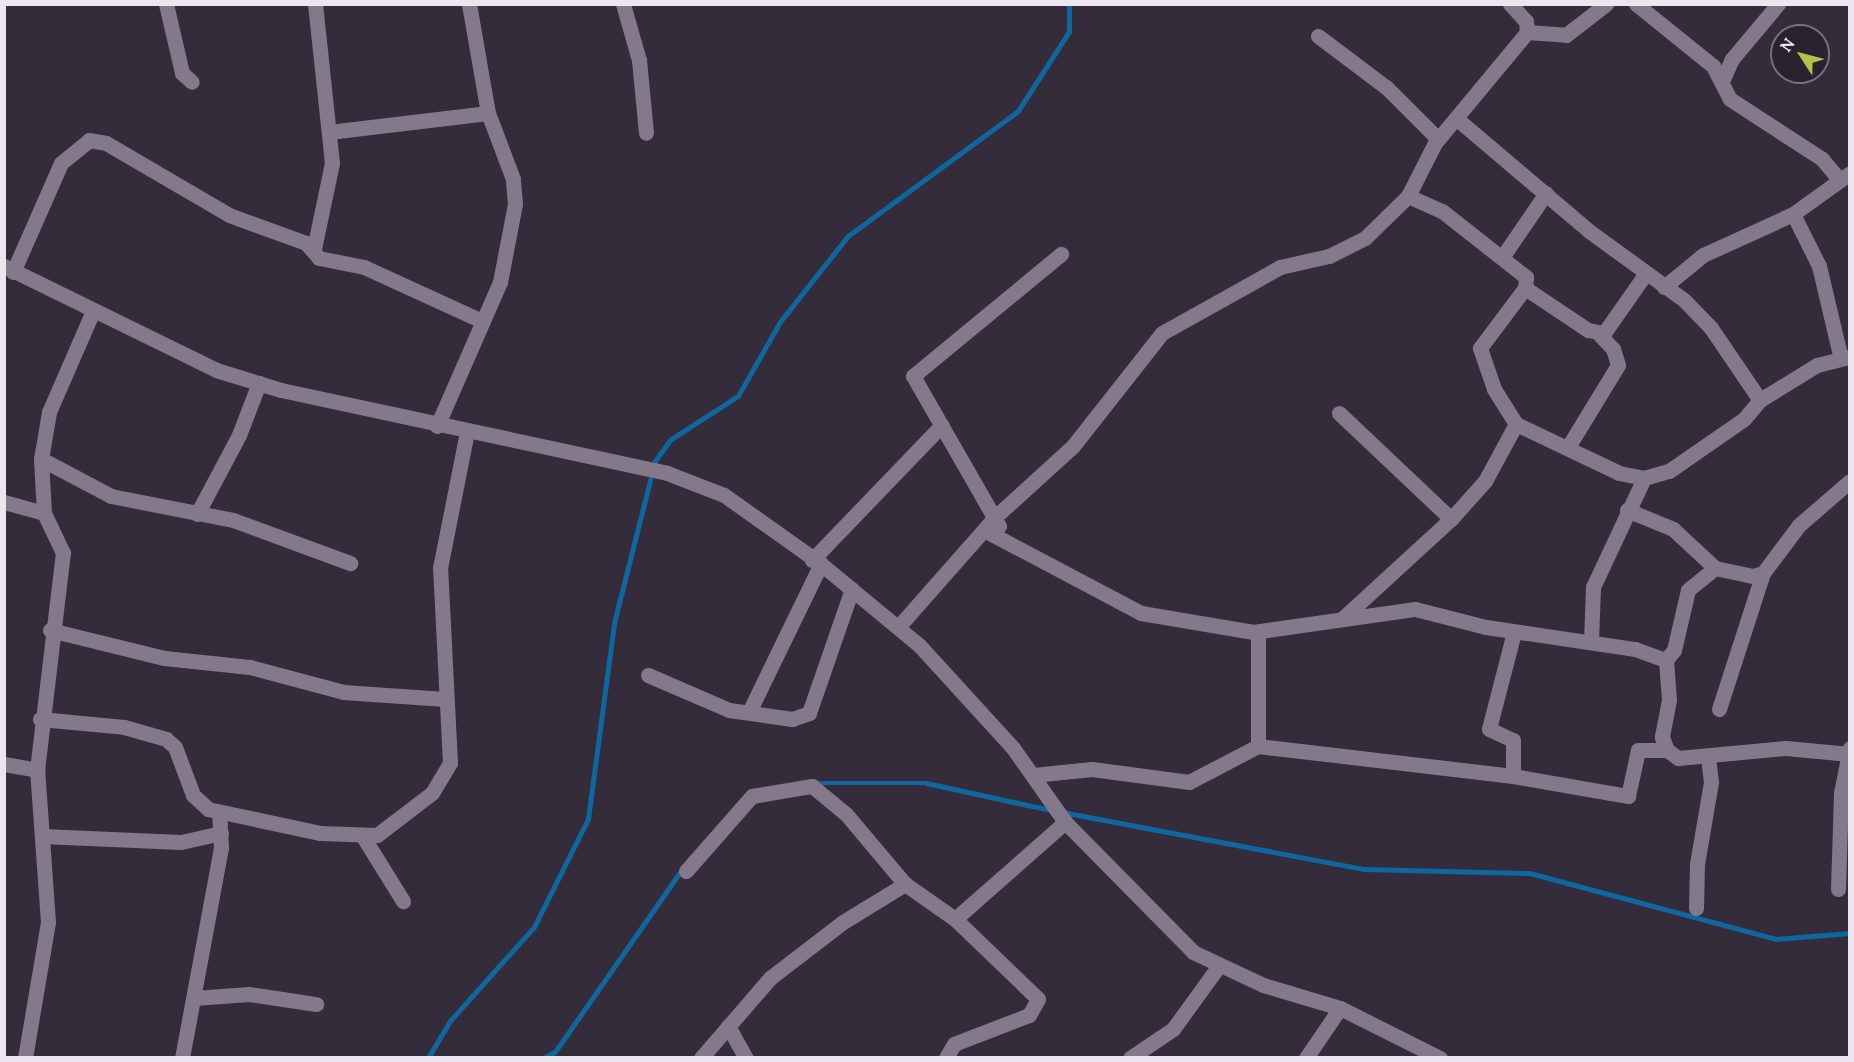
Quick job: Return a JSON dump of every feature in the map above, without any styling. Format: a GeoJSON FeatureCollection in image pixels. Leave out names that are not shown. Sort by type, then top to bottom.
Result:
{"type":"FeatureCollection","features":[{"type":"Feature","properties":{"kind":"street"},"geometry":{"type":"LineString","coordinates":[[166,4],[182,73],[192,82]]}},
{"type":"Feature","properties":{"kind":"street"},"geometry":{"type":"LineString","coordinates":[[314,249],[332,163],[315,4]]}},
{"type":"Feature","properties":{"kind":"street"},"geometry":{"type":"LineString","coordinates":[[437,426],[480,320],[500,282],[515,204],[513,179],[488,112],[470,4]]}},
{"type":"Feature","properties":{"kind":"street"},"geometry":{"type":"LineString","coordinates":[[622,4],[639,60],[646,133]]}},
{"type":"Feature","properties":{"kind":"street"},"geometry":{"type":"LineString","coordinates":[[899,626],[986,531],[995,517],[1073,446],[1162,333],[1280,267],[1329,256],[1365,238],[1408,196],[1438,139],[1457,119],[1493,67],[1527,32],[1526,21],[1510,4]]}},
{"type":"Feature","properties":{"kind":"street"},"geometry":{"type":"LineString","coordinates":[[1527,32],[1566,35],[1606,4]]}},
{"type":"Feature","properties":{"kind":"street"},"geometry":{"type":"LineString","coordinates":[[1636,4],[1723,78],[1730,99],[1844,176],[1793,214],[1702,255],[1664,287]]}},
{"type":"Feature","properties":{"kind":"street"},"geometry":{"type":"LineString","coordinates":[[1723,78],[1732,59],[1778,4]]}},
{"type":"Feature","properties":{"kind":"street"},"geometry":{"type":"LineString","coordinates":[[1318,36],[1387,88],[1438,139]]}},
{"type":"Feature","properties":{"kind":"street"},"geometry":{"type":"LineString","coordinates":[[329,132],[488,112]]}},
{"type":"Feature","properties":{"kind":"street"},"geometry":{"type":"LineString","coordinates":[[1457,119],[1711,328],[1760,400]]}},
{"type":"Feature","properties":{"kind":"street"},"geometry":{"type":"LineString","coordinates":[[480,320],[373,270],[319,258],[314,249],[229,215],[106,143],[89,140],[61,163],[9,269],[92,313],[259,383],[437,426],[667,474],[724,495],[817,562],[899,626],[1033,776],[1065,822],[1149,912],[1218,968],[1340,1008],[1440,1058]]}},
{"type":"Feature","properties":{"kind":"street"},"geometry":{"type":"LineString","coordinates":[[1503,256],[1546,193]]}},
{"type":"Feature","properties":{"kind":"street"},"geometry":{"type":"LineString","coordinates":[[1408,196],[1442,211],[1503,256],[1527,277],[1525,288],[1479,348],[1494,389],[1516,424],[1618,473],[1644,478],[1695,457],[1760,400],[1845,356],[1819,266],[1793,214]]}},
{"type":"Feature","properties":{"kind":"street"},"geometry":{"type":"LineString","coordinates":[[1006,540],[952,443],[939,432],[913,376],[1061,254]]}},
{"type":"Feature","properties":{"kind":"street"},"geometry":{"type":"LineString","coordinates":[[1598,333],[1615,324],[1646,273]]}},
{"type":"Feature","properties":{"kind":"street"},"geometry":{"type":"LineString","coordinates":[[1525,288],[1598,333],[1613,348],[1618,365],[1568,447]]}},
{"type":"Feature","properties":{"kind":"street"},"geometry":{"type":"LineString","coordinates":[[25,1058],[48,922],[37,770],[50,630],[63,553],[44,513],[41,459],[49,412],[92,313]]}},
{"type":"Feature","properties":{"kind":"street"},"geometry":{"type":"LineString","coordinates":[[197,514],[239,435],[259,383]]}},
{"type":"Feature","properties":{"kind":"street"},"geometry":{"type":"LineString","coordinates":[[1339,413],[1451,519]]}},
{"type":"Feature","properties":{"kind":"street"},"geometry":{"type":"LineString","coordinates":[[1344,617],[1451,519],[1485,481],[1516,424]]}},
{"type":"Feature","properties":{"kind":"street"},"geometry":{"type":"LineString","coordinates":[[40,719],[124,727],[166,739],[175,747],[193,795],[219,812],[320,833],[377,835],[432,792],[450,763],[440,568],[467,432]]}},
{"type":"Feature","properties":{"kind":"street"},"geometry":{"type":"LineString","coordinates":[[749,712],[817,562],[854,511],[939,432]]}},
{"type":"Feature","properties":{"kind":"street"},"geometry":{"type":"LineString","coordinates":[[41,459],[111,496],[233,520],[350,563]]}},
{"type":"Feature","properties":{"kind":"street"},"geometry":{"type":"LineString","coordinates":[[1591,642],[1593,587],[1627,510],[1644,478]]}},
{"type":"Feature","properties":{"kind":"street"},"geometry":{"type":"LineString","coordinates":[[1719,709],[1763,573],[1798,525],[1850,481]]}},
{"type":"Feature","properties":{"kind":"street"},"geometry":{"type":"LineString","coordinates":[[4,502],[44,513]]}},
{"type":"Feature","properties":{"kind":"street"},"geometry":{"type":"LineString","coordinates":[[1627,510],[1673,529],[1715,568],[1735,575],[1763,573]]}},
{"type":"Feature","properties":{"kind":"street"},"geometry":{"type":"LineString","coordinates":[[986,531],[1006,540],[1061,575],[1141,613],[1258,632],[1344,617],[1415,609],[1514,632],[1591,642],[1666,660]]}},
{"type":"Feature","properties":{"kind":"street"},"geometry":{"type":"LineString","coordinates":[[1715,568],[1688,590],[1674,650],[1666,660],[1668,700],[1662,737],[1667,750],[1678,758],[1786,748],[1849,752],[1838,889]]}},
{"type":"Feature","properties":{"kind":"street"},"geometry":{"type":"LineString","coordinates":[[648,675],[712,705],[792,719],[809,713],[852,589]]}},
{"type":"Feature","properties":{"kind":"street"},"geometry":{"type":"LineString","coordinates":[[50,630],[164,658],[250,667],[343,692],[446,699]]}},
{"type":"Feature","properties":{"kind":"street"},"geometry":{"type":"LineString","coordinates":[[1258,632],[1258,746]]}},
{"type":"Feature","properties":{"kind":"street"},"geometry":{"type":"LineString","coordinates":[[1513,776],[1514,740],[1489,729],[1514,632]]}},
{"type":"Feature","properties":{"kind":"street"},"geometry":{"type":"LineString","coordinates":[[1033,776],[1092,769],[1190,782],[1258,746],[1513,776],[1628,796],[1638,750],[1667,750]]}},
{"type":"Feature","properties":{"kind":"street"},"geometry":{"type":"LineString","coordinates":[[1696,908],[1697,864],[1712,782],[1708,756]]}},
{"type":"Feature","properties":{"kind":"street"},"geometry":{"type":"LineString","coordinates":[[4,764],[37,770]]}},
{"type":"Feature","properties":{"kind":"street"},"geometry":{"type":"LineString","coordinates":[[686,871],[752,796],[812,786],[861,830],[905,884],[955,919],[1038,999],[1037,1010],[954,1044],[946,1058]]}},
{"type":"Feature","properties":{"kind":"street"},"geometry":{"type":"LineString","coordinates":[[182,1058],[221,833],[219,812]]}},
{"type":"Feature","properties":{"kind":"street"},"geometry":{"type":"LineString","coordinates":[[955,919],[1065,822]]}},
{"type":"Feature","properties":{"kind":"street"},"geometry":{"type":"LineString","coordinates":[[42,836],[181,842],[221,833]]}},
{"type":"Feature","properties":{"kind":"street"},"geometry":{"type":"LineString","coordinates":[[362,835],[403,901]]}},
{"type":"Feature","properties":{"kind":"street"},"geometry":{"type":"LineString","coordinates":[[700,1058],[770,978],[843,922],[905,884]]}},
{"type":"Feature","properties":{"kind":"street"},"geometry":{"type":"LineString","coordinates":[[1130,1058],[1173,1029],[1218,968]]}},
{"type":"Feature","properties":{"kind":"street"},"geometry":{"type":"LineString","coordinates":[[194,998],[249,994],[316,1004]]}},
{"type":"Feature","properties":{"kind":"street"},"geometry":{"type":"LineString","coordinates":[[1306,1058],[1340,1008]]}},
{"type":"Feature","properties":{"kind":"street"},"geometry":{"type":"LineString","coordinates":[[728,1026],[746,1058]]}},
{"type":"Feature","properties":{"kind":"waterway"},"geometry":{"type":"LineString","coordinates":[[428,1058],[450,1021],[534,927],[588,819],[614,623],[655,461],[670,440],[738,396],[780,322],[848,236],[1018,111],[1069,32],[1069,4]]}},
{"type":"Feature","properties":{"kind":"waterway"},"geometry":{"type":"LineString","coordinates":[[816,783],[926,783],[1051,810]]}},
{"type":"Feature","properties":{"kind":"waterway"},"geometry":{"type":"LineString","coordinates":[[1062,812],[1364,869],[1530,873],[1776,939],[1850,933]]}},
{"type":"Feature","properties":{"kind":"waterway"},"geometry":{"type":"LineString","coordinates":[[543,1058],[555,1052],[681,871]]}}]}
